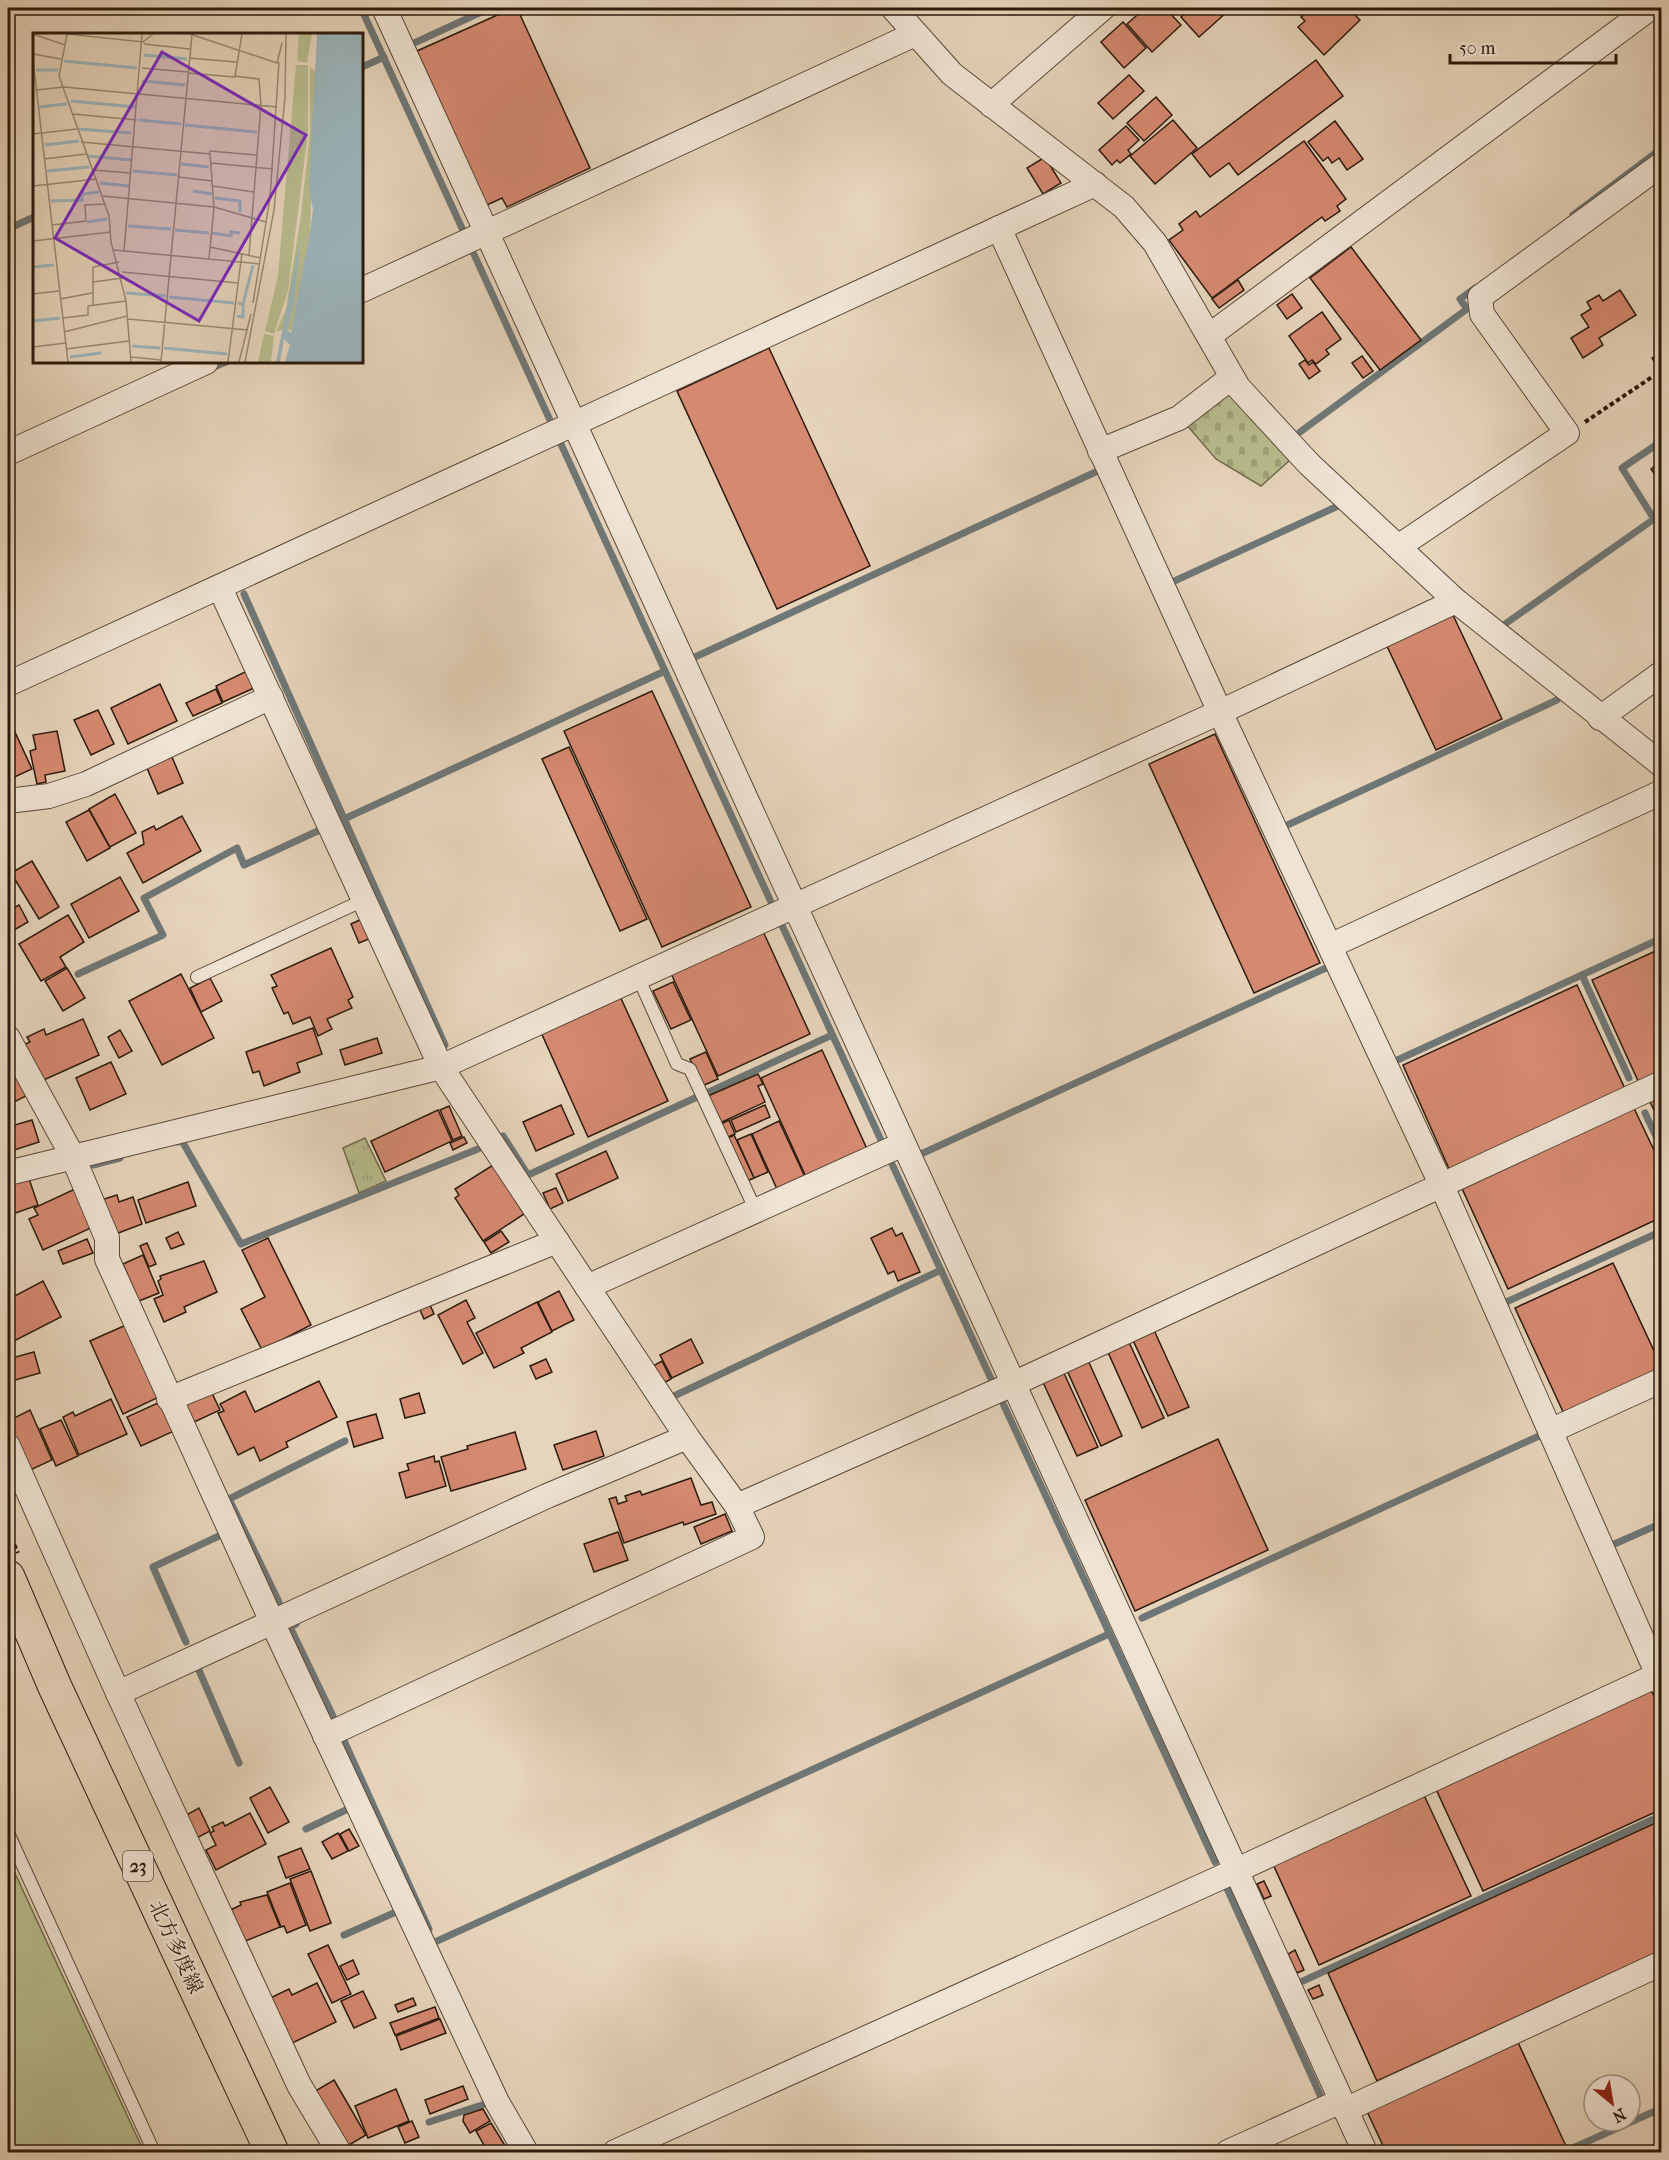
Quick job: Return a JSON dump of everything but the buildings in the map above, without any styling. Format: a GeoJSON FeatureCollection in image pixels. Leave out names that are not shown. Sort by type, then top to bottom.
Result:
{"type":"FeatureCollection","features":[{"type":"Feature","properties":{"kind":"main road","name":"北方多度線"},"geometry":{"type":"LineString","coordinates":[[8,1577],[55,1687],[272,2152]]}},
{"type":"Feature","properties":{"kind":"street"},"geometry":{"type":"LineString","coordinates":[[384,8],[474,238],[561,430],[794,906],[892,1150],[1013,1384],[1365,2152]]}},
{"type":"Feature","properties":{"kind":"street"},"geometry":{"type":"LineString","coordinates":[[892,8],[952,74],[1124,207],[1155,243],[1238,387],[1309,465],[1456,601],[1600,718],[1662,765]]}},
{"type":"Feature","properties":{"kind":"street"},"geometry":{"type":"LineString","coordinates":[[991,105],[1103,8]]}},
{"type":"Feature","properties":{"kind":"street"},"geometry":{"type":"LineString","coordinates":[[1209,336],[1650,8]]}},
{"type":"Feature","properties":{"kind":"street"},"geometry":{"type":"LineString","coordinates":[[363,290],[915,34]]}},
{"type":"Feature","properties":{"kind":"street"},"geometry":{"type":"LineString","coordinates":[[1398,548],[1567,433],[1482,314],[1480,297],[1662,164]]}},
{"type":"Feature","properties":{"kind":"street"},"geometry":{"type":"LineString","coordinates":[[8,684],[1095,184]]}},
{"type":"Feature","properties":{"kind":"street"},"geometry":{"type":"LineString","coordinates":[[615,2152],[1660,1678],[1442,1184],[1220,712],[999,228]]}},
{"type":"Feature","properties":{"kind":"street"},"geometry":{"type":"LineString","coordinates":[[8,453],[204,363]]}},
{"type":"Feature","properties":{"kind":"street"},"geometry":{"type":"LineString","coordinates":[[1100,451],[1179,418],[1232,377]]}},
{"type":"Feature","properties":{"kind":"street"},"geometry":{"type":"LineString","coordinates":[[220,588],[441,1067],[687,1437],[737,1506],[752,1537],[325,1736]]}},
{"type":"Feature","properties":{"kind":"street"},"geometry":{"type":"LineString","coordinates":[[8,1173],[441,1067],[1220,712],[1456,601]]}},
{"type":"Feature","properties":{"kind":"street"},"geometry":{"type":"LineString","coordinates":[[1600,718],[1662,673]]}},
{"type":"Feature","properties":{"kind":"street"},"geometry":{"type":"LineString","coordinates":[[8,801],[50,796],[86,784],[271,697]]}},
{"type":"Feature","properties":{"kind":"street"},"geometry":{"type":"LineString","coordinates":[[1330,946],[1662,792]]}},
{"type":"Feature","properties":{"kind":"street"},"geometry":{"type":"LineString","coordinates":[[8,1038],[73,1157],[107,1238],[107,1259],[169,1399],[497,2102],[526,2152]]}},
{"type":"Feature","properties":{"kind":"street"},"geometry":{"type":"LineString","coordinates":[[737,1506],[1013,1384],[1662,1083]]}},
{"type":"Feature","properties":{"kind":"street"},"geometry":{"type":"LineString","coordinates":[[587,1287],[892,1150]]}},
{"type":"Feature","properties":{"kind":"street"},"geometry":{"type":"LineString","coordinates":[[169,1399],[557,1241]]}},
{"type":"Feature","properties":{"kind":"street"},"geometry":{"type":"LineString","coordinates":[[1550,1431],[1662,1380]]}},
{"type":"Feature","properties":{"kind":"street"},"geometry":{"type":"LineString","coordinates":[[118,1693],[273,1624],[547,1496],[687,1437]]}},
{"type":"Feature","properties":{"kind":"street"},"geometry":{"type":"LineString","coordinates":[[8,1446],[118,1693],[299,2085],[339,2152]]}},
{"type":"Feature","properties":{"kind":"street"},"geometry":{"type":"LineString","coordinates":[[1228,2152],[1343,2105],[1662,1963]]}},
{"type":"Feature","properties":{"kind":"lane"},"geometry":{"type":"LineString","coordinates":[[197,977],[364,900]]}},
{"type":"Feature","properties":{"kind":"lane"},"geometry":{"type":"LineString","coordinates":[[638,977],[677,1064],[690,1069],[756,1211]]}},
{"type":"Feature","properties":{"kind":"lane"},"geometry":{"type":"LineString","coordinates":[[8,1833],[154,2152]]}},
{"type":"Feature","properties":{"kind":"path"},"geometry":{"type":"LineString","coordinates":[[1567,433],[1652,377]]}},
{"type":"Feature","properties":{"kind":"green space"},"geometry":{"type":"Polygon","coordinates":[[[1226,390],[1290,460],[1261,486],[1216,459],[1186,424],[1226,390]]]}},
{"type":"Feature","properties":{"kind":"green space"},"geometry":{"type":"Polygon","coordinates":[[[365,1138],[386,1181],[359,1193],[343,1148],[365,1138]]]}},
{"type":"Feature","properties":{"kind":"green space"},"geometry":{"type":"Polygon","coordinates":[[[8,1858],[144,2152],[8,2152],[8,1858]]]}},
{"type":"Feature","properties":{"kind":"waterway"},"geometry":{"type":"LineString","coordinates":[[361,8],[771,902]]}},
{"type":"Feature","properties":{"kind":"waterway"},"geometry":{"type":"LineString","coordinates":[[412,44],[490,8]]}},
{"type":"Feature","properties":{"kind":"waterway"},"geometry":{"type":"LineString","coordinates":[[363,67],[384,57]]}},
{"type":"Feature","properties":{"kind":"waterway"},"geometry":{"type":"LineString","coordinates":[[1573,215],[1662,148]]}},
{"type":"Feature","properties":{"kind":"waterway"},"geometry":{"type":"LineString","coordinates":[[8,229],[33,217]]}},
{"type":"Feature","properties":{"kind":"waterway"},"geometry":{"type":"LineString","coordinates":[[1300,432],[1467,309],[1460,299],[1475,288]]}},
{"type":"Feature","properties":{"kind":"waterway"},"geometry":{"type":"LineString","coordinates":[[209,369],[224,363]]}},
{"type":"Feature","properties":{"kind":"waterway"},"geometry":{"type":"LineString","coordinates":[[1505,624],[1654,519],[1622,468],[1662,441]]}},
{"type":"Feature","properties":{"kind":"waterway"},"geometry":{"type":"LineString","coordinates":[[695,657],[1100,470]]}},
{"type":"Feature","properties":{"kind":"waterway"},"geometry":{"type":"LineString","coordinates":[[1168,579],[1170,583],[1338,506]]}},
{"type":"Feature","properties":{"kind":"waterway"},"geometry":{"type":"LineString","coordinates":[[244,594],[445,1045]]}},
{"type":"Feature","properties":{"kind":"waterway"},"geometry":{"type":"LineString","coordinates":[[344,819],[665,671]]}},
{"type":"Feature","properties":{"kind":"waterway"},"geometry":{"type":"LineString","coordinates":[[1281,828],[1557,700]]}},
{"type":"Feature","properties":{"kind":"waterway"},"geometry":{"type":"LineString","coordinates":[[78,974],[163,935],[144,898],[237,848],[244,865],[322,829]]}},
{"type":"Feature","properties":{"kind":"waterway"},"geometry":{"type":"LineString","coordinates":[[780,921],[992,1381]]}},
{"type":"Feature","properties":{"kind":"waterway"},"geometry":{"type":"LineString","coordinates":[[1390,1060],[1391,1063],[1662,938]]}},
{"type":"Feature","properties":{"kind":"waterway"},"geometry":{"type":"LineString","coordinates":[[921,1154],[1326,968]]}},
{"type":"Feature","properties":{"kind":"waterway"},"geometry":{"type":"LineString","coordinates":[[1582,975],[1629,1078]]}},
{"type":"Feature","properties":{"kind":"waterway"},"geometry":{"type":"LineString","coordinates":[[709,1092],[832,1035]]}},
{"type":"Feature","properties":{"kind":"waterway"},"geometry":{"type":"LineString","coordinates":[[503,1136],[528,1175],[697,1097]]}},
{"type":"Feature","properties":{"kind":"waterway"},"geometry":{"type":"LineString","coordinates":[[1645,1113],[1662,1149]]}},
{"type":"Feature","properties":{"kind":"waterway"},"geometry":{"type":"LineString","coordinates":[[177,1142],[182,1141],[241,1244],[478,1149]]}},
{"type":"Feature","properties":{"kind":"waterway"},"geometry":{"type":"LineString","coordinates":[[93,1165],[120,1158]]}},
{"type":"Feature","properties":{"kind":"waterway"},"geometry":{"type":"LineString","coordinates":[[1506,1307],[1504,1303],[1662,1231]]}},
{"type":"Feature","properties":{"kind":"waterway"},"geometry":{"type":"LineString","coordinates":[[674,1396],[941,1270]]}},
{"type":"Feature","properties":{"kind":"waterway"},"geometry":{"type":"LineString","coordinates":[[1000,1397],[1215,1862]]}},
{"type":"Feature","properties":{"kind":"waterway"},"geometry":{"type":"LineString","coordinates":[[1142,1618],[1539,1436]]}},
{"type":"Feature","properties":{"kind":"waterway"},"geometry":{"type":"LineString","coordinates":[[279,1602],[229,1499],[345,1441]]}},
{"type":"Feature","properties":{"kind":"waterway"},"geometry":{"type":"LineString","coordinates":[[1612,1545],[1662,1523]]}},
{"type":"Feature","properties":{"kind":"waterway"},"geometry":{"type":"LineString","coordinates":[[186,1642],[153,1567],[221,1535]]}},
{"type":"Feature","properties":{"kind":"waterway"},"geometry":{"type":"LineString","coordinates":[[296,1624],[290,1627],[333,1716]]}},
{"type":"Feature","properties":{"kind":"waterway"},"geometry":{"type":"LineString","coordinates":[[435,1942],[1109,1634]]}},
{"type":"Feature","properties":{"kind":"waterway"},"geometry":{"type":"LineString","coordinates":[[198,1668],[239,1763]]}},
{"type":"Feature","properties":{"kind":"waterway"},"geometry":{"type":"LineString","coordinates":[[341,1734],[429,1929]]}},
{"type":"Feature","properties":{"kind":"waterway"},"geometry":{"type":"LineString","coordinates":[[306,1829],[350,1808]]}},
{"type":"Feature","properties":{"kind":"waterway"},"geometry":{"type":"LineString","coordinates":[[1303,1981],[1662,1815]]}},
{"type":"Feature","properties":{"kind":"waterway"},"geometry":{"type":"LineString","coordinates":[[1225,1884],[1321,2097]]}},
{"type":"Feature","properties":{"kind":"waterway"},"geometry":{"type":"LineString","coordinates":[[344,1935],[396,1912]]}},
{"type":"Feature","properties":{"kind":"waterway"},"geometry":{"type":"LineString","coordinates":[[429,2122],[485,2104]]}},
{"type":"Feature","properties":{"kind":"waterway"},"geometry":{"type":"LineString","coordinates":[[1564,2152],[1662,2108]]}}]}
